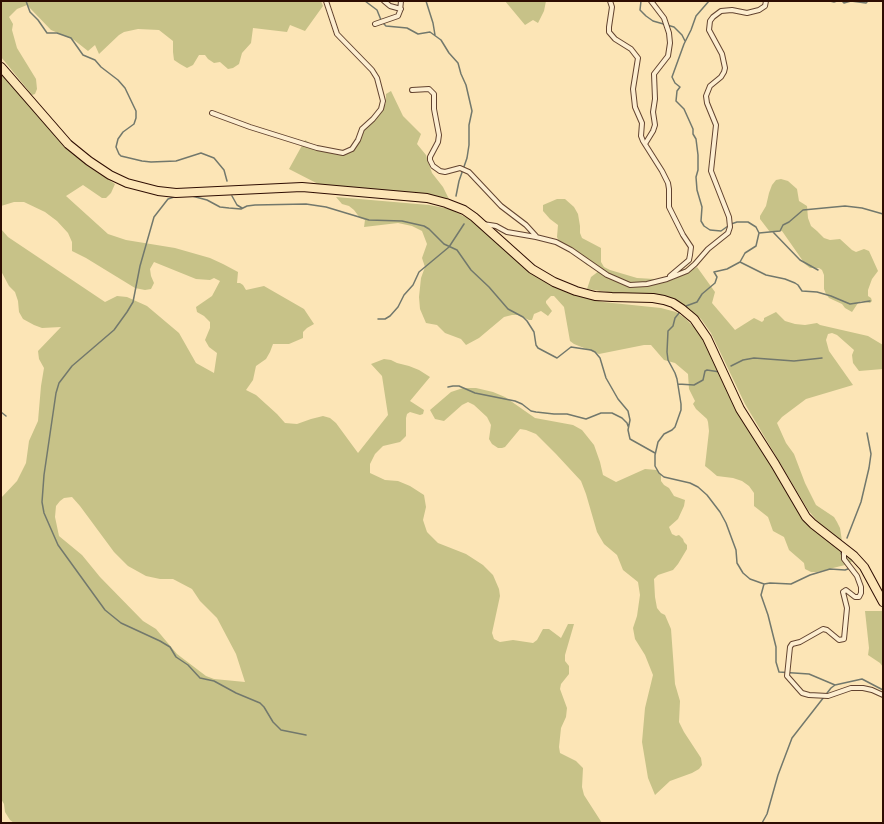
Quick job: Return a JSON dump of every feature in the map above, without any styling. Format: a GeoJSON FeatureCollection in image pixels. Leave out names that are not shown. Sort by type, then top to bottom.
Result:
{"type":"FeatureCollection","features":[{"type":"Feature","properties":{"kind":"highway"},"geometry":{"type":"LineString","coordinates":[[1,67],[68,144],[110,176],[127,183],[158,191],[176,193],[302,187],[427,198],[464,210],[483,224],[532,269],[554,282],[576,291],[594,296],[612,298],[653,298],[664,300],[682,309],[694,319],[707,338],[740,408],[800,507],[813,524],[844,548],[864,567],[883,602]]}},
{"type":"Feature","properties":{"kind":"street"},"geometry":{"type":"LineString","coordinates":[[212,113],[316,148],[343,154],[352,149],[358,140],[362,129],[374,119],[381,109],[383,101],[377,78],[372,70],[337,34],[326,1]]}},
{"type":"Feature","properties":{"kind":"street"},"geometry":{"type":"LineString","coordinates":[[384,1],[390,6],[401,9]]}},
{"type":"Feature","properties":{"kind":"street"},"geometry":{"type":"LineString","coordinates":[[375,24],[398,16],[401,9],[401,1]]}},
{"type":"Feature","properties":{"kind":"street"},"geometry":{"type":"LineString","coordinates":[[610,1],[612,7],[609,32],[615,39],[631,49],[638,58],[633,84],[633,94],[635,107],[642,123],[641,136],[668,183],[669,207],[691,250],[689,260],[667,279]]}},
{"type":"Feature","properties":{"kind":"street"},"geometry":{"type":"LineString","coordinates":[[645,144],[655,124],[654,74],[668,56],[670,43],[669,33],[664,18],[651,1]]}},
{"type":"Feature","properties":{"kind":"street"},"geometry":{"type":"LineString","coordinates":[[483,224],[496,226],[508,232],[562,244],[607,275],[624,283],[638,286],[667,279],[687,271],[708,249],[728,233],[730,227],[729,217],[711,171],[716,125],[707,103],[706,96],[710,86],[721,77],[725,68],[722,54],[710,30],[710,21],[721,11],[732,10],[747,12],[759,10],[765,6],[766,1]]}},
{"type":"Feature","properties":{"kind":"street"},"geometry":{"type":"LineString","coordinates":[[412,90],[429,89],[434,94],[434,114],[439,134],[438,142],[430,157],[433,166],[440,171],[445,172],[460,168],[469,172],[501,206],[526,225],[536,237]]}},
{"type":"Feature","properties":{"kind":"street"},"geometry":{"type":"LineString","coordinates":[[844,548],[844,559],[857,576],[861,587],[861,593],[859,597],[853,596],[846,590],[843,592],[847,608],[844,639],[839,640],[827,630],[823,629],[800,642],[792,644],[790,647],[791,655],[787,676],[802,693],[809,695],[828,696],[844,690],[857,688],[872,690],[883,695]]}},
{"type":"Feature","properties":{"kind":"shaded area"},"geometry":{"type":"Polygon","coordinates":[[[1,1],[321,1],[323,6],[305,31],[290,25],[287,32],[253,28],[251,43],[242,53],[239,64],[228,69],[220,62],[214,63],[205,55],[199,55],[193,65],[187,68],[174,60],[173,41],[159,30],[138,29],[124,32],[99,54],[95,45],[88,51],[74,40],[51,30],[27,5],[17,9],[9,17],[13,24],[12,30],[17,48],[36,79],[37,89],[35,94],[32,95],[1,57],[1,1]]]}},
{"type":"Feature","properties":{"kind":"shaded area"},"geometry":{"type":"Polygon","coordinates":[[[505,1],[546,1],[544,11],[538,23],[533,20],[525,25],[505,1]]]}},
{"type":"Feature","properties":{"kind":"shaded area"},"geometry":{"type":"Polygon","coordinates":[[[1,70],[86,165],[115,184],[111,193],[106,198],[102,198],[83,185],[66,196],[108,234],[126,240],[175,248],[210,258],[238,272],[237,283],[243,285],[246,290],[264,286],[304,309],[314,324],[303,332],[303,338],[289,344],[273,344],[266,359],[256,366],[253,380],[246,390],[256,395],[285,423],[297,424],[323,416],[330,418],[336,423],[358,453],[388,415],[382,376],[371,364],[384,359],[391,360],[419,370],[430,377],[410,401],[424,410],[423,414],[420,415],[410,412],[407,414],[406,436],[400,442],[383,446],[375,454],[370,464],[370,473],[385,480],[398,481],[410,486],[424,495],[426,507],[423,520],[427,532],[438,543],[466,554],[483,565],[493,575],[499,589],[500,596],[492,633],[494,639],[500,642],[513,640],[533,643],[537,640],[543,629],[549,629],[561,638],[568,624],[574,624],[565,655],[565,661],[569,666],[569,674],[561,684],[560,689],[567,708],[566,717],[561,728],[559,747],[560,753],[576,761],[583,768],[582,787],[584,795],[602,823],[14,823],[10,820],[5,812],[4,804],[1,799],[1,498],[17,481],[26,463],[29,441],[38,421],[44,368],[39,359],[38,351],[61,327],[42,328],[23,319],[19,312],[15,292],[9,286],[1,271],[1,229],[8,237],[105,302],[117,296],[127,297],[147,306],[179,333],[196,363],[214,373],[217,353],[209,347],[205,340],[210,328],[210,322],[197,312],[196,307],[212,296],[220,281],[214,278],[210,280],[196,279],[154,262],[150,269],[154,283],[151,289],[145,290],[135,288],[72,251],[72,242],[68,233],[57,221],[45,212],[24,202],[14,202],[1,206],[1,70]],[[72,497],[64,498],[56,506],[55,517],[59,536],[82,555],[100,577],[143,621],[156,629],[177,654],[206,676],[214,679],[245,682],[236,654],[217,618],[200,601],[192,589],[173,579],[160,579],[146,576],[128,566],[114,552],[72,497]]]}},
{"type":"Feature","properties":{"kind":"shaded area"},"geometry":{"type":"Polygon","coordinates":[[[391,91],[403,116],[421,134],[417,144],[426,155],[432,173],[443,187],[449,199],[413,192],[392,193],[324,187],[289,169],[305,140],[315,146],[345,152],[357,143],[362,137],[364,130],[376,119],[386,103],[386,94],[391,91]]]}},
{"type":"Feature","properties":{"kind":"shaded area"},"geometry":{"type":"Polygon","coordinates":[[[781,179],[788,181],[797,189],[799,201],[807,206],[808,218],[811,226],[824,238],[830,240],[840,239],[856,252],[864,249],[869,251],[878,271],[872,279],[868,290],[868,296],[872,301],[870,303],[861,301],[852,312],[845,308],[842,304],[829,298],[824,289],[824,275],[822,270],[819,268],[810,268],[805,264],[782,231],[770,232],[760,219],[760,216],[766,206],[772,185],[776,180],[781,179]]]}},
{"type":"Feature","properties":{"kind":"shaded area"},"geometry":{"type":"Polygon","coordinates":[[[336,197],[429,205],[450,209],[475,222],[513,257],[587,298],[603,302],[661,308],[676,312],[685,318],[700,333],[746,422],[801,516],[812,528],[853,561],[845,565],[817,572],[811,572],[805,569],[804,563],[789,550],[784,537],[773,531],[768,517],[754,506],[754,493],[749,486],[742,481],[733,478],[717,476],[705,466],[709,431],[708,422],[693,404],[695,401],[689,389],[688,374],[675,363],[664,360],[651,345],[599,354],[574,344],[570,341],[564,307],[554,296],[551,296],[546,301],[552,311],[548,316],[541,311],[534,314],[532,320],[518,315],[504,317],[479,338],[466,345],[461,339],[445,333],[437,325],[426,323],[420,309],[419,297],[421,278],[425,267],[422,258],[427,244],[422,231],[412,226],[398,223],[364,227],[365,220],[360,218],[349,206],[342,204],[336,197]]]}},
{"type":"Feature","properties":{"kind":"shaded area"},"geometry":{"type":"Polygon","coordinates":[[[557,199],[565,199],[574,207],[578,214],[582,238],[601,248],[601,262],[604,267],[610,270],[637,278],[672,280],[697,267],[715,292],[712,303],[735,330],[754,318],[762,322],[764,318],[776,312],[785,321],[805,325],[817,323],[868,336],[883,345],[883,369],[859,371],[853,363],[852,355],[854,350],[837,335],[832,333],[828,334],[826,340],[829,351],[853,385],[806,399],[782,417],[777,423],[786,443],[794,454],[805,483],[816,505],[834,517],[840,528],[842,541],[818,522],[808,510],[745,404],[711,333],[701,319],[688,309],[621,294],[587,289],[591,277],[599,271],[587,265],[559,242],[557,237],[558,225],[543,211],[543,205],[557,199]]]}},
{"type":"Feature","properties":{"kind":"shaded area"},"geometry":{"type":"Polygon","coordinates":[[[463,388],[476,388],[493,392],[505,397],[535,418],[573,425],[582,430],[594,445],[603,475],[616,482],[645,469],[657,470],[661,475],[661,481],[669,488],[674,496],[685,500],[678,519],[669,527],[672,534],[676,536],[679,535],[683,539],[687,545],[687,549],[673,570],[658,575],[654,579],[655,597],[657,608],[665,615],[671,629],[675,684],[680,701],[679,722],[701,758],[702,765],[699,769],[692,773],[670,781],[655,795],[648,778],[642,742],[645,708],[653,675],[645,655],[635,639],[633,628],[637,616],[640,595],[638,582],[623,570],[617,555],[604,544],[597,532],[581,481],[536,434],[520,429],[505,447],[498,448],[492,444],[489,439],[491,425],[487,417],[474,405],[468,402],[462,405],[444,421],[435,419],[430,410],[451,392],[463,388]]]}},
{"type":"Feature","properties":{"kind":"shaded area"},"geometry":{"type":"Polygon","coordinates":[[[865,611],[883,611],[883,667],[880,663],[868,655],[869,648],[865,611]]]}},
{"type":"Feature","properties":{"kind":"waterway"},"geometry":{"type":"LineString","coordinates":[[26,1],[30,12],[47,33],[57,33],[71,38],[83,55],[95,60],[125,88],[136,111],[136,118],[134,124],[123,132],[118,139],[116,147],[121,156],[151,162],[176,161],[201,153],[214,158],[224,170],[227,181]]}},
{"type":"Feature","properties":{"kind":"waterway"},"geometry":{"type":"LineString","coordinates":[[365,1],[377,10],[381,20]]}},
{"type":"Feature","properties":{"kind":"waterway"},"geometry":{"type":"LineString","coordinates":[[426,1],[435,35]]}},
{"type":"Feature","properties":{"kind":"waterway"},"geometry":{"type":"LineString","coordinates":[[641,1],[640,10],[646,16],[653,21],[674,27],[682,35],[685,41]]}},
{"type":"Feature","properties":{"kind":"waterway"},"geometry":{"type":"LineString","coordinates":[[709,1],[696,16],[672,77],[675,83],[680,87],[677,91],[676,101],[684,109],[696,139],[698,155],[698,170],[696,177],[697,190],[702,207],[701,221],[704,226],[710,230],[721,231],[728,226]]}},
{"type":"Feature","properties":{"kind":"waterway"},"geometry":{"type":"LineString","coordinates":[[830,1],[837,1]]}},
{"type":"Feature","properties":{"kind":"waterway"},"geometry":{"type":"LineString","coordinates":[[842,1],[844,3],[851,1],[866,3],[868,1]]}},
{"type":"Feature","properties":{"kind":"waterway"},"geometry":{"type":"LineString","coordinates":[[383,23],[386,26],[407,28],[418,34],[430,32],[441,40],[449,53],[458,63],[466,85],[472,111],[469,125],[469,145],[467,158],[459,181],[456,196]]}},
{"type":"Feature","properties":{"kind":"waterway"},"geometry":{"type":"LineString","coordinates":[[192,196],[207,200],[220,207],[241,209],[247,206],[255,205],[306,204],[326,207],[369,220],[402,221],[424,226],[444,244],[457,250],[471,270],[489,287],[508,309],[523,317],[527,321],[534,332],[536,345],[538,348],[557,358],[571,347],[595,352],[600,358],[606,378],[618,399],[628,411],[630,420],[628,430],[630,439],[655,453]]}},
{"type":"Feature","properties":{"kind":"waterway"},"geometry":{"type":"LineString","coordinates":[[232,196],[237,205],[242,208]]}},
{"type":"Feature","properties":{"kind":"waterway"},"geometry":{"type":"LineString","coordinates":[[174,197],[168,199],[154,217],[140,266],[133,302],[127,312],[114,330],[72,366],[59,383],[56,393],[44,475],[42,502],[44,513],[58,545],[105,610],[121,623],[170,647],[176,657],[188,665],[200,678],[214,681],[236,693],[260,703],[273,722],[281,730],[306,735]]}},
{"type":"Feature","properties":{"kind":"waterway"},"geometry":{"type":"LineString","coordinates":[[759,233],[780,231],[783,225],[803,210],[845,206],[862,208],[883,214]]}},
{"type":"Feature","properties":{"kind":"waterway"},"geometry":{"type":"LineString","coordinates":[[731,224],[737,222],[748,222],[756,227],[759,233],[756,246],[745,253],[740,262]]}},
{"type":"Feature","properties":{"kind":"waterway"},"geometry":{"type":"LineString","coordinates":[[449,247],[464,224]]}},
{"type":"Feature","properties":{"kind":"waterway"},"geometry":{"type":"LineString","coordinates":[[773,232],[800,260],[818,270]]}},
{"type":"Feature","properties":{"kind":"waterway"},"geometry":{"type":"LineString","coordinates":[[378,319],[385,319],[390,316],[398,307],[404,295],[413,285],[419,272],[449,247]]}},
{"type":"Feature","properties":{"kind":"waterway"},"geometry":{"type":"LineString","coordinates":[[686,306],[697,302],[702,294],[715,283],[717,277],[714,272],[727,269],[740,262],[766,275],[795,283],[802,291],[817,292],[850,304],[870,301]]}},
{"type":"Feature","properties":{"kind":"waterway"},"geometry":{"type":"LineString","coordinates":[[679,313],[675,318],[673,326],[668,331],[667,352],[668,360],[677,379],[681,410],[675,427],[664,434],[658,442],[655,455],[655,466],[659,473],[664,477],[690,483],[698,487],[707,495],[720,512],[726,523],[736,550],[737,563],[743,573],[750,579],[764,584]]}},
{"type":"Feature","properties":{"kind":"waterway"},"geometry":{"type":"LineString","coordinates":[[731,366],[743,360],[754,358],[794,361],[822,358]]}},
{"type":"Feature","properties":{"kind":"waterway"},"geometry":{"type":"LineString","coordinates":[[678,384],[694,385],[703,380],[705,371],[707,370],[720,372]]}},
{"type":"Feature","properties":{"kind":"waterway"},"geometry":{"type":"LineString","coordinates":[[448,387],[459,386],[475,393],[515,401],[531,411],[536,412],[567,414],[586,419],[601,413],[612,413],[622,418],[628,426]]}},
{"type":"Feature","properties":{"kind":"waterway"},"geometry":{"type":"LineString","coordinates":[[1,412],[6,416]]}},
{"type":"Feature","properties":{"kind":"waterway"},"geometry":{"type":"LineString","coordinates":[[847,538],[861,502],[869,468],[871,454],[867,433]]}},
{"type":"Feature","properties":{"kind":"waterway"},"geometry":{"type":"LineString","coordinates":[[841,553],[843,559]]}},
{"type":"Feature","properties":{"kind":"waterway"},"geometry":{"type":"LineString","coordinates":[[764,584],[791,584],[810,575],[830,569],[845,570],[848,569],[848,567]]}},
{"type":"Feature","properties":{"kind":"waterway"},"geometry":{"type":"LineString","coordinates":[[764,584],[761,595],[776,647],[776,662],[779,672],[809,674],[835,685],[862,679],[883,690]]}},
{"type":"Feature","properties":{"kind":"waterway"},"geometry":{"type":"LineString","coordinates":[[762,823],[767,814],[778,775],[792,738],[831,688],[835,685]]}}]}
